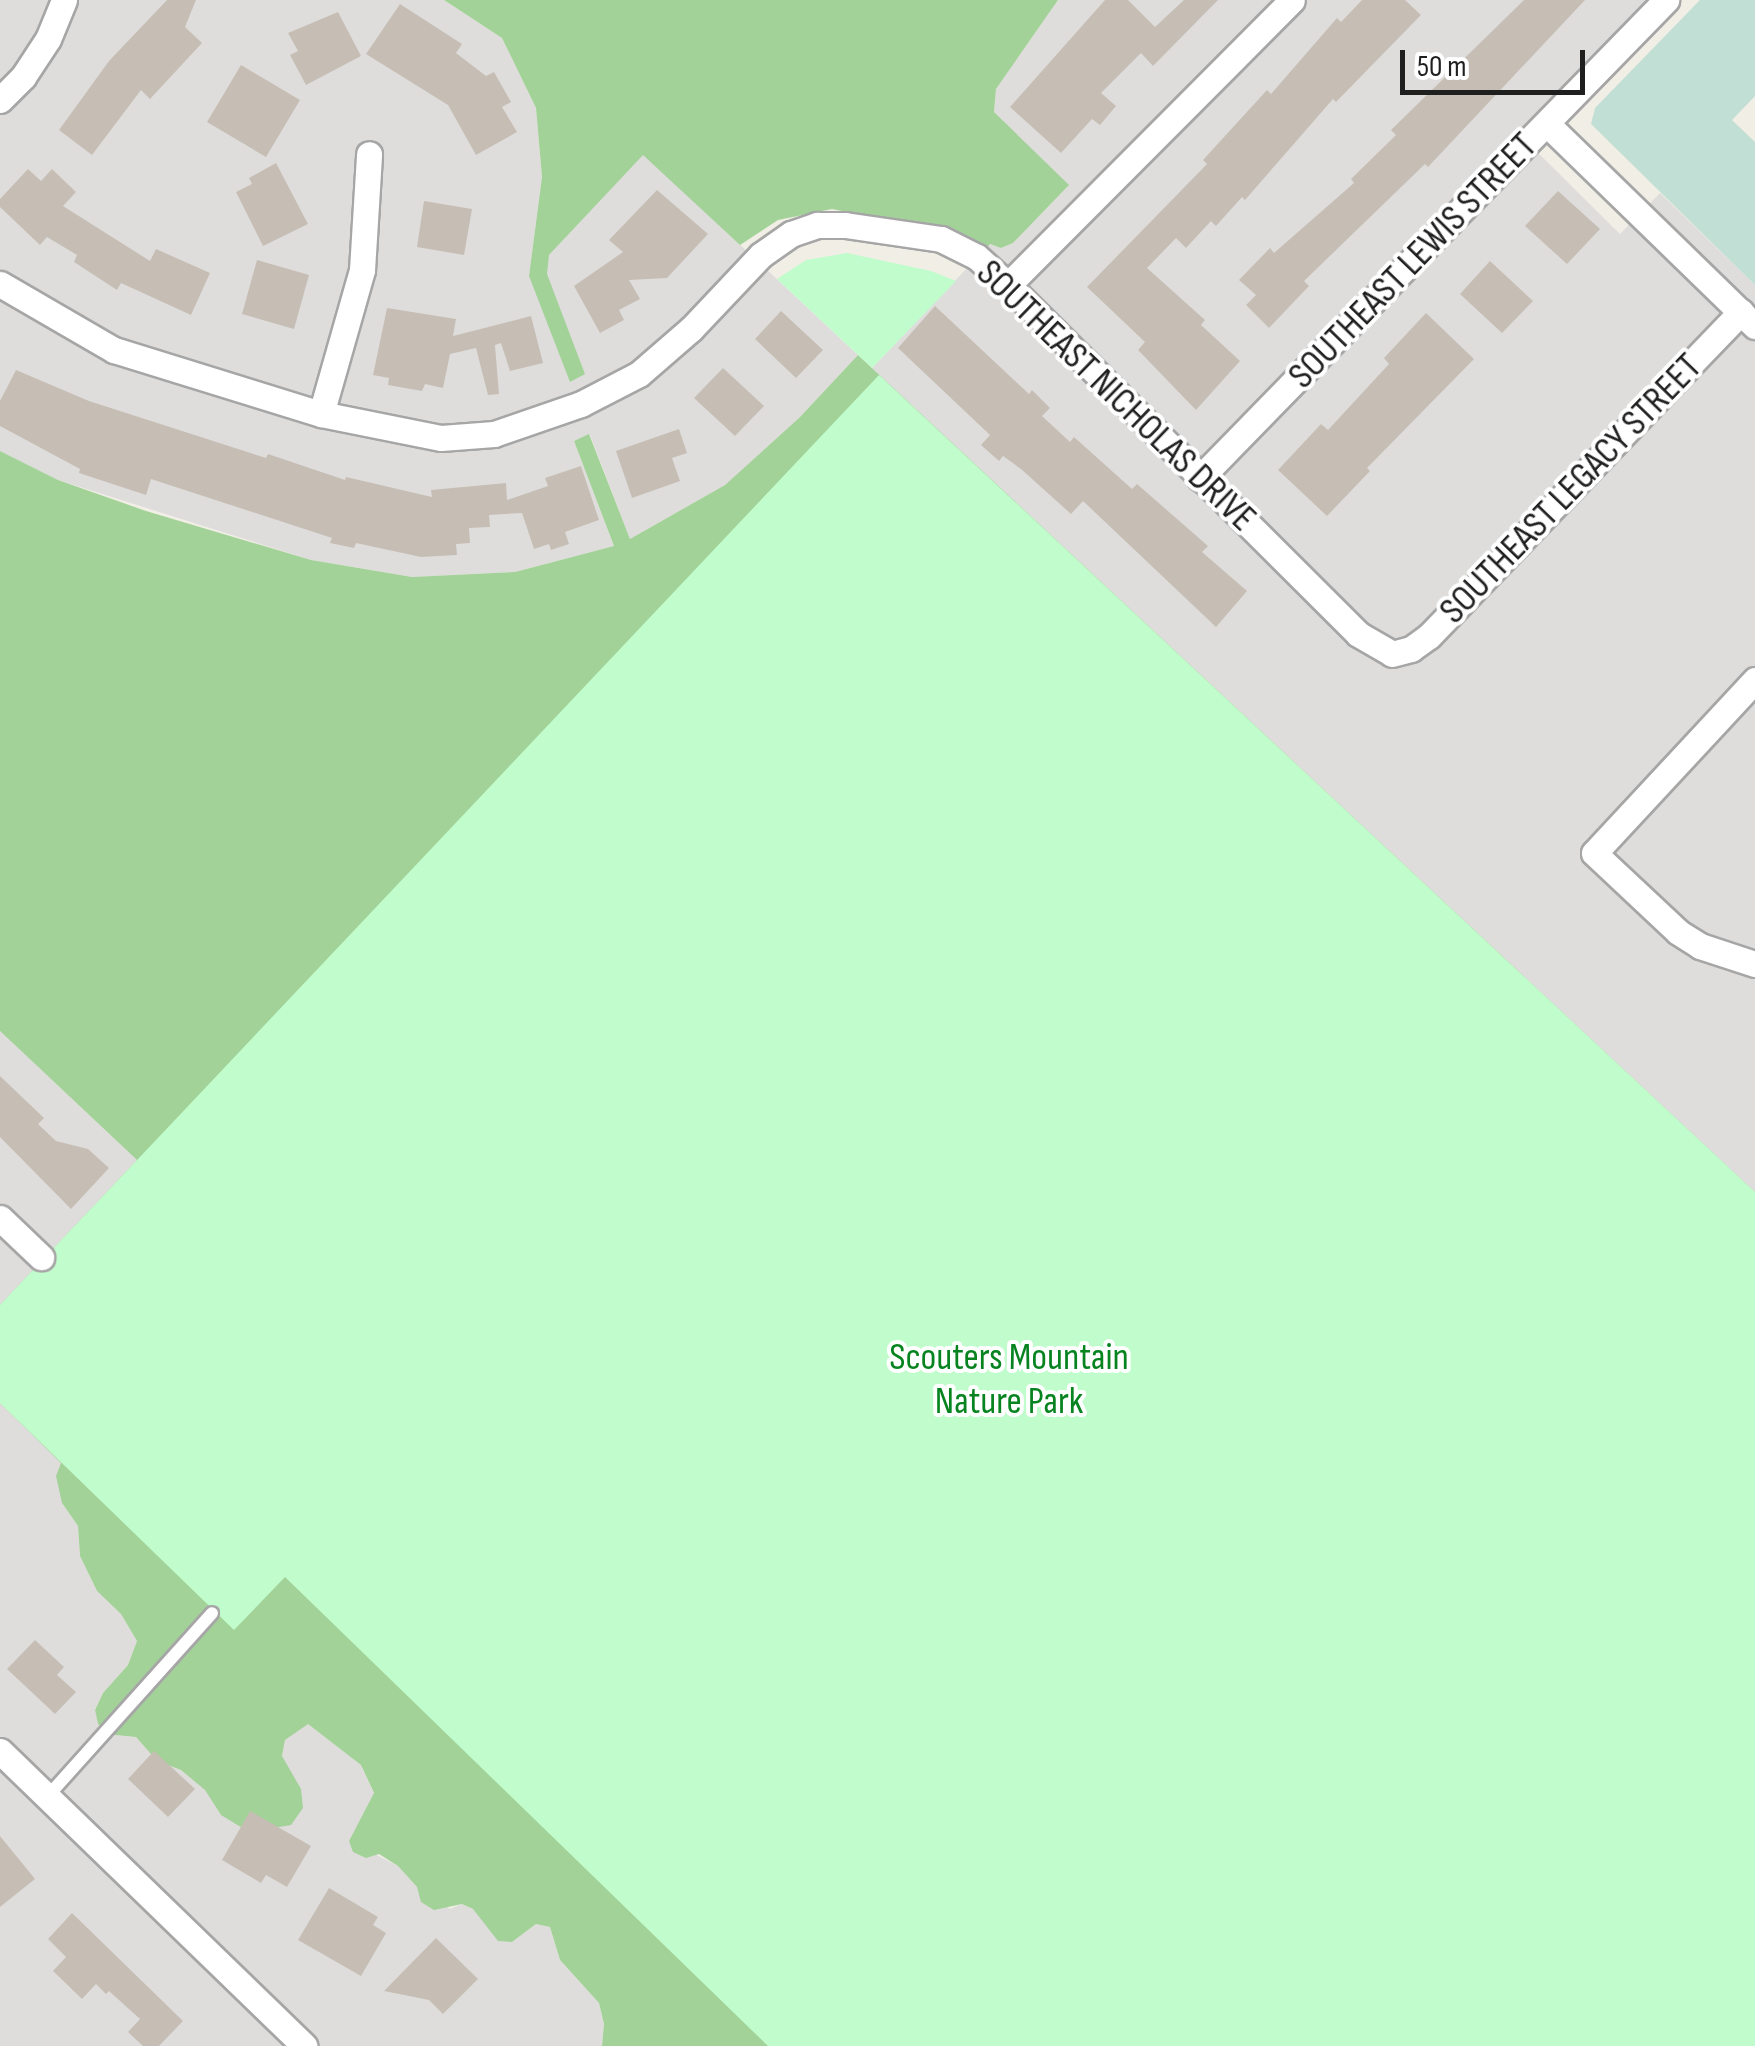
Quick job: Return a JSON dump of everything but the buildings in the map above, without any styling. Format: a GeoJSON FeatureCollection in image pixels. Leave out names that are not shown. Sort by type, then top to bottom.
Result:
{"type":"FeatureCollection","features":[{"type":"Feature","properties":{"kind":"street"},"geometry":{"type":"LineString","coordinates":[[0,100],[23,76],[48,38],[64,0]]}},
{"type":"Feature","properties":{"kind":"street"},"geometry":{"type":"LineString","coordinates":[[1008,285],[1292,0]]}},
{"type":"Feature","properties":{"kind":"street","name":"SOUTHEAST LEWIS STREET"},"geometry":{"type":"LineString","coordinates":[[1200,478],[1666,0]]}},
{"type":"Feature","properties":{"kind":"street"},"geometry":{"type":"LineString","coordinates":[[1548,124],[1748,319]]}},
{"type":"Feature","properties":{"kind":"street"},"geometry":{"type":"LineString","coordinates":[[321,414],[362,270],[369,154]]}},
{"type":"Feature","properties":{"kind":"street","name":"SOUTHEAST NICHOLAS DRIVE"},"geometry":{"type":"LineString","coordinates":[[0,284],[46,315],[114,350],[321,414],[402,434],[441,438],[494,434],[581,404],[639,374],[691,329],[761,254],[791,234],[817,224],[941,239],[978,258],[1008,285],[1358,634],[1392,654]]}},
{"type":"Feature","properties":{"kind":"street","name":"SOUTHEAST LEGACY STREET"},"geometry":{"type":"LineString","coordinates":[[1392,654],[1429,636],[1748,319]]}},
{"type":"Feature","properties":{"kind":"street"},"geometry":{"type":"LineString","coordinates":[[1755,680],[1594,853],[1678,932],[1700,946],[1755,964]]}},
{"type":"Feature","properties":{"kind":"street"},"geometry":{"type":"LineString","coordinates":[[0,1218],[41,1257]]}},
{"type":"Feature","properties":{"kind":"street"},"geometry":{"type":"LineString","coordinates":[[0,1752],[304,2046]]}},
{"type":"Feature","properties":{"kind":"lane"},"geometry":{"type":"LineString","coordinates":[[47,1796],[212,1613]]}},
{"type":"Feature","properties":{"kind":"shaded area"},"geometry":{"type":"Polygon","coordinates":[[[0,0],[444,0],[502,38],[536,108],[542,177],[529,276],[585,374],[546,274],[549,255],[643,154],[858,355],[800,417],[725,485],[630,539],[590,435],[574,441],[614,546],[515,572],[412,577],[311,560],[58,480],[0,451],[0,0]]]}},
{"type":"Feature","properties":{"kind":"shaded area"},"geometry":{"type":"Polygon","coordinates":[[[1058,0],[1649,0],[1520,135],[1620,234],[1660,193],[1755,285],[1755,1192],[872,368],[990,244],[1001,248],[1013,243],[1068,186],[994,112],[996,89],[1058,0]]]}},
{"type":"Feature","properties":{"kind":"shaded area"},"geometry":{"type":"Polygon","coordinates":[[[1700,0],[1755,0],[1755,96],[1732,120],[1755,142],[1755,285],[1591,124],[1595,108],[1700,0]]]}},
{"type":"Feature","properties":{"kind":"shaded area"},"geometry":{"type":"Polygon","coordinates":[[[0,1031],[137,1160],[0,1305],[0,1031]]]}},
{"type":"Feature","properties":{"kind":"shaded area"},"geometry":{"type":"Polygon","coordinates":[[[0,1403],[61,1463],[62,1503],[78,1526],[80,1556],[97,1591],[121,1614],[137,1641],[128,1665],[103,1693],[95,1709],[98,1724],[115,1735],[136,1737],[157,1761],[181,1770],[206,1790],[221,1815],[288,1768],[282,1756],[285,1740],[307,1723],[361,1765],[374,1794],[349,1841],[398,1866],[417,1887],[450,1909],[462,1904],[473,1909],[512,1942],[536,1924],[550,1927],[560,1960],[599,2003],[604,2024],[602,2046],[0,2046],[0,1403]]]}},
{"type":"Feature","properties":{"kind":"green space"},"geometry":{"type":"Polygon","coordinates":[[[444,0],[1058,0],[996,89],[994,112],[1069,185],[1013,243],[1001,248],[990,244],[983,252],[942,231],[832,209],[778,220],[740,245],[643,155],[549,255],[547,274],[585,374],[570,382],[529,276],[542,177],[536,108],[502,38],[444,0]]]}},
{"type":"Feature","properties":{"kind":"green space"},"geometry":{"type":"Polygon","coordinates":[[[847,253],[931,271],[956,281],[872,368],[777,279],[806,260],[847,253]]]}},
{"type":"Feature","properties":{"kind":"green space","name":"Scouters Mountain Nature Park"},"geometry":{"type":"Polygon","coordinates":[[[858,355],[1755,1192],[1755,2046],[602,2046],[604,2024],[599,2003],[560,1960],[550,1927],[536,1924],[512,1942],[498,1941],[473,1909],[462,1904],[434,1910],[421,1902],[417,1887],[398,1866],[379,1854],[366,1858],[353,1852],[349,1841],[374,1793],[361,1765],[308,1724],[285,1740],[282,1756],[301,1789],[303,1808],[291,1825],[249,1832],[221,1815],[205,1790],[181,1770],[157,1761],[136,1737],[115,1735],[98,1724],[95,1710],[103,1693],[128,1665],[137,1641],[121,1614],[97,1591],[80,1556],[78,1526],[62,1503],[56,1476],[61,1463],[0,1403],[0,1305],[137,1160],[0,1031],[0,451],[58,480],[146,511],[311,560],[412,577],[515,572],[614,546],[574,441],[589,434],[630,539],[725,485],[800,417],[858,355]]]}},
{"type":"Feature","properties":{"kind":"green space","name":"Scouters Mountain Nature Park"},"geometry":{"type":"Polygon","coordinates":[[[879,375],[1755,1192],[1755,2046],[768,2046],[285,1577],[234,1630],[0,1403],[0,1305],[879,375]]]}}]}
